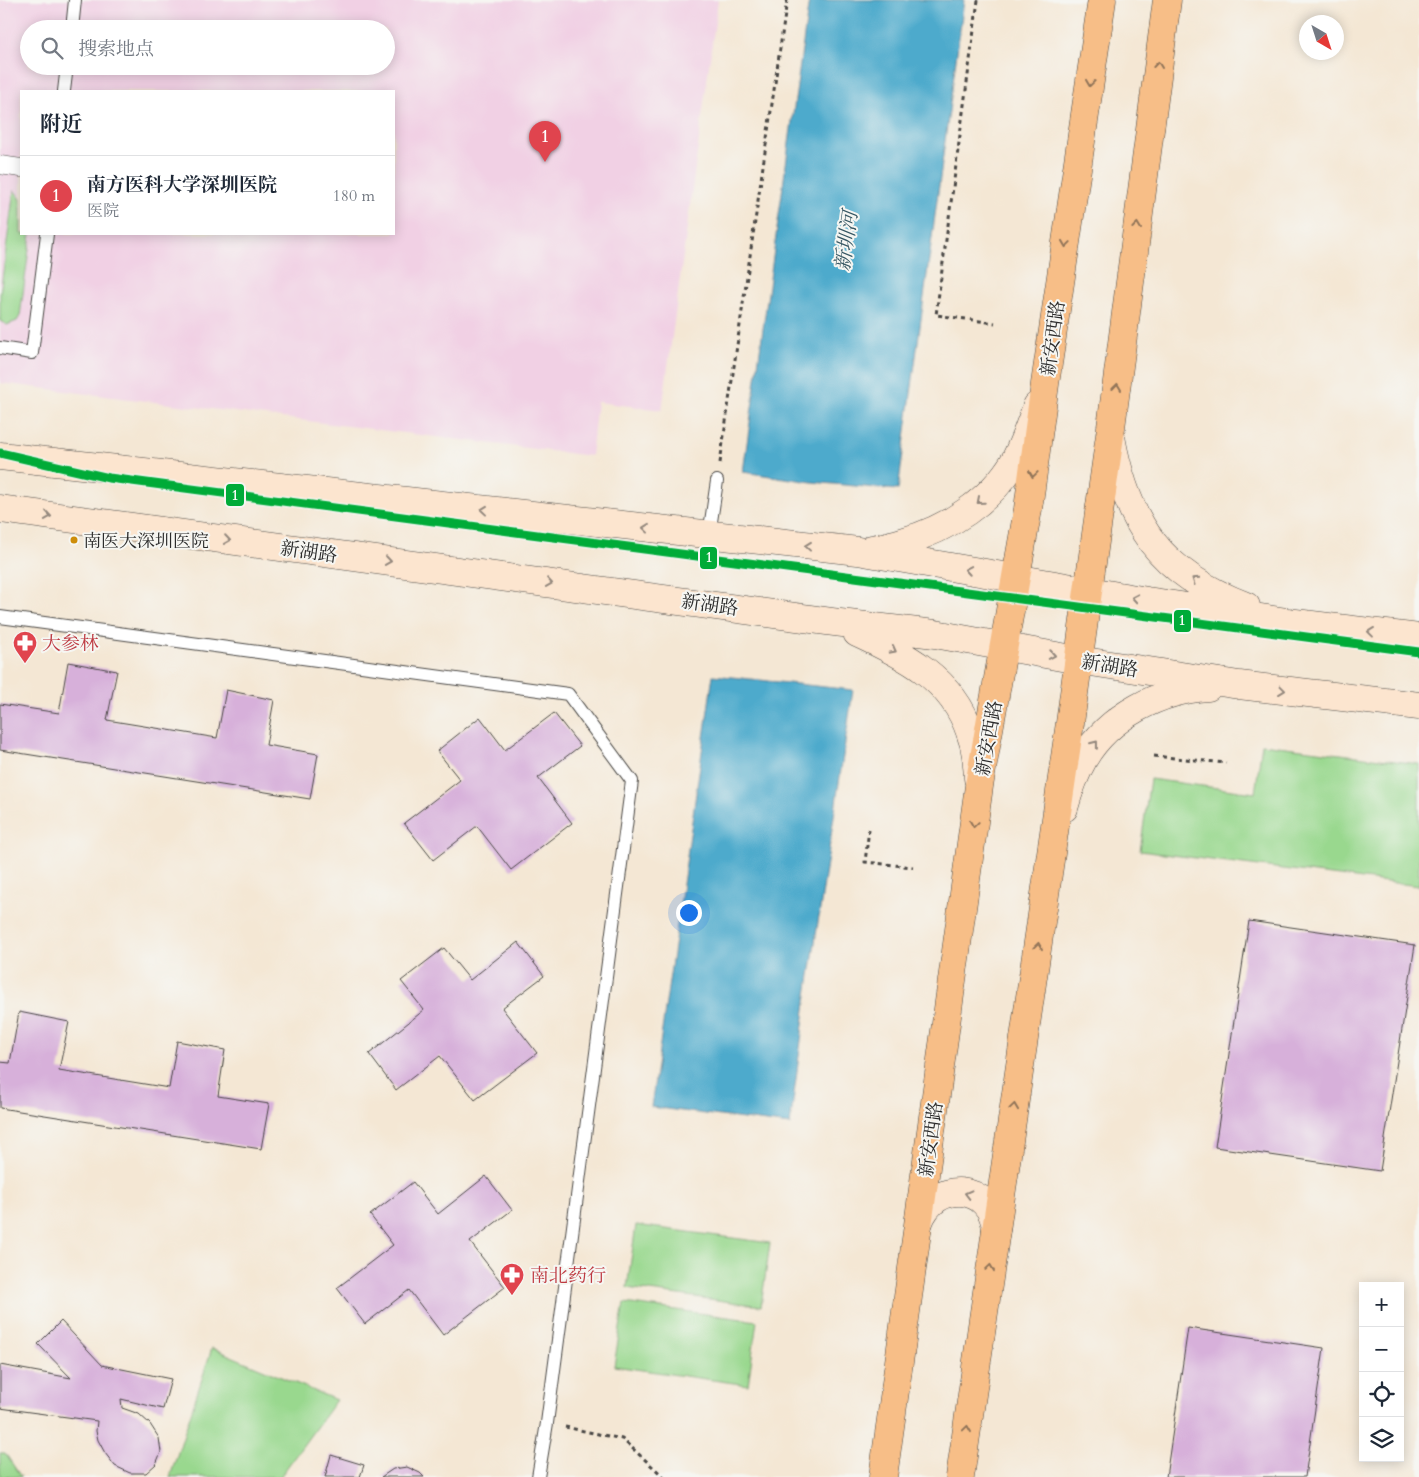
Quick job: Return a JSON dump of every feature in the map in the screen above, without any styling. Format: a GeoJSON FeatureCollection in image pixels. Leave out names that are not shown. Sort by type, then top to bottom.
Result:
{"type":"FeatureCollection","features":[{"type":"Feature","properties":{"kind":"main road"},"geometry":{"type":"LineString","coordinates":[[1084,0],[1095,52]]}},
{"type":"Feature","properties":{"kind":"main road","name":"新安西路"},"geometry":{"type":"LineString","coordinates":[[884,1477],[979,786],[1028,510],[1102,0]]}},
{"type":"Feature","properties":{"kind":"main road"},"geometry":{"type":"LineString","coordinates":[[960,1477],[1070,723],[1170,6]]}},
{"type":"Feature","properties":{"kind":"main road"},"geometry":{"type":"LineString","coordinates":[[858,551],[902,543],[928,533],[952,522],[979,503],[1000,481],[1014,460],[1027,435],[1045,384]]}},
{"type":"Feature","properties":{"kind":"main road"},"geometry":{"type":"LineString","coordinates":[[1110,435],[1122,486],[1138,521],[1158,549],[1177,569],[1205,588],[1287,622]]}},
{"type":"Feature","properties":{"kind":"main road"},"geometry":{"type":"LineString","coordinates":[[0,456],[858,551],[1287,622],[1419,638]]}},
{"type":"Feature","properties":{"kind":"main road","name":"新湖路"},"geometry":{"type":"LineString","coordinates":[[0,509],[833,622],[935,634],[1078,660],[1239,685],[1419,706]]}},
{"type":"Feature","properties":{"kind":"main road"},"geometry":{"type":"LineString","coordinates":[[833,622],[895,650],[926,671],[943,687],[962,715],[970,732],[976,753],[979,786]]}},
{"type":"Feature","properties":{"kind":"main road"},"geometry":{"type":"LineString","coordinates":[[1051,853],[1071,784],[1085,756],[1102,734],[1122,717],[1142,705],[1171,694],[1200,687],[1239,685]]}},
{"type":"Feature","properties":{"kind":"main road"},"geometry":{"type":"LineString","coordinates":[[918,1222],[921,1214],[929,1204],[939,1196],[951,1192],[964,1192],[976,1196],[986,1204],[994,1215],[996,1229]]}},
{"type":"Feature","properties":{"kind":"street"},"geometry":{"type":"LineString","coordinates":[[0,166],[20,168]]}},
{"type":"Feature","properties":{"kind":"lane"},"geometry":{"type":"LineString","coordinates":[[73,20],[75,0]]}},
{"type":"Feature","properties":{"kind":"lane"},"geometry":{"type":"LineString","coordinates":[[64,90],[66,75]]}},
{"type":"Feature","properties":{"kind":"lane"},"geometry":{"type":"LineString","coordinates":[[0,348],[32,352],[47,235]]}},
{"type":"Feature","properties":{"kind":"lane"},"geometry":{"type":"LineString","coordinates":[[709,535],[717,481]]}},
{"type":"Feature","properties":{"kind":"lane"},"geometry":{"type":"LineString","coordinates":[[0,617],[568,694],[632,781],[547,1423],[538,1477]]}},
{"type":"Feature","properties":{"kind":"path"},"geometry":{"type":"LineString","coordinates":[[717,481],[787,0]]}},
{"type":"Feature","properties":{"kind":"path"},"geometry":{"type":"LineString","coordinates":[[978,0],[936,315],[995,323]]}},
{"type":"Feature","properties":{"kind":"path"},"geometry":{"type":"LineString","coordinates":[[1154,756],[1226,763]]}},
{"type":"Feature","properties":{"kind":"path"},"geometry":{"type":"LineString","coordinates":[[869,828],[865,862],[913,867]]}},
{"type":"Feature","properties":{"kind":"path"},"geometry":{"type":"LineString","coordinates":[[547,1423],[622,1439],[664,1477]]}},
{"type":"Feature","properties":{"kind":"shaded area"},"geometry":{"type":"Polygon","coordinates":[[[0,0],[718,0],[662,410],[597,402],[591,456],[0,383],[0,0]]]}},
{"type":"Feature","properties":{"kind":"green space"},"geometry":{"type":"Polygon","coordinates":[[[14,190],[20,198],[20,235],[31,235],[20,316],[17,321],[7,325],[0,321],[0,294],[14,190]]]}},
{"type":"Feature","properties":{"kind":"green space"},"geometry":{"type":"Polygon","coordinates":[[[1262,744],[1419,764],[1419,886],[1140,851],[1150,779],[1255,793],[1262,744]]]}},
{"type":"Feature","properties":{"kind":"green space"},"geometry":{"type":"Polygon","coordinates":[[[636,1225],[770,1243],[761,1306],[627,1288],[636,1225]]]}},
{"type":"Feature","properties":{"kind":"green space"},"geometry":{"type":"Polygon","coordinates":[[[624,1303],[757,1321],[748,1385],[614,1366],[624,1303]]]}},
{"type":"Feature","properties":{"kind":"green space"},"geometry":{"type":"Polygon","coordinates":[[[212,1348],[336,1400],[280,1477],[170,1477],[212,1348]]]}},
{"type":"Feature","properties":{"kind":"green space"},"geometry":{"type":"Polygon","coordinates":[[[0,1453],[5,1453],[21,1477],[0,1477],[0,1453]]]}},
{"type":"Feature","properties":{"kind":"water","name":"新圳河"},"geometry":{"type":"Polygon","coordinates":[[[809,0],[964,0],[898,490],[812,482],[743,472],[809,0]]]}},
{"type":"Feature","properties":{"kind":"water"},"geometry":{"type":"Polygon","coordinates":[[[713,675],[853,690],[806,1002],[790,1125],[651,1107],[713,675]]]}},
{"type":"Feature","properties":{"kind":"building"},"geometry":{"type":"Polygon","coordinates":[[[68,662],[117,671],[107,720],[217,738],[226,690],[274,700],[266,745],[318,754],[310,799],[0,750],[0,704],[59,713],[68,662]]]}},
{"type":"Feature","properties":{"kind":"building"},"geometry":{"type":"Polygon","coordinates":[[[554,713],[580,746],[538,778],[572,823],[511,870],[477,826],[433,860],[404,823],[460,780],[437,751],[480,717],[505,750],[554,713]]]}},
{"type":"Feature","properties":{"kind":"building"},"geometry":{"type":"Polygon","coordinates":[[[1249,921],[1415,945],[1380,1171],[1215,1147],[1249,921]]]}},
{"type":"Feature","properties":{"kind":"building"},"geometry":{"type":"Polygon","coordinates":[[[518,942],[544,976],[502,1008],[537,1053],[475,1100],[440,1056],[396,1090],[369,1054],[424,1010],[401,981],[444,948],[470,980],[518,942]]]}},
{"type":"Feature","properties":{"kind":"building"},"geometry":{"type":"Polygon","coordinates":[[[19,1012],[69,1022],[59,1070],[169,1088],[177,1041],[225,1050],[218,1096],[269,1104],[261,1149],[0,1108],[0,1062],[10,1063],[19,1012]]]}},
{"type":"Feature","properties":{"kind":"building"},"geometry":{"type":"Polygon","coordinates":[[[486,1176],[512,1210],[470,1242],[505,1287],[443,1335],[409,1290],[365,1324],[337,1288],[393,1245],[370,1215],[413,1182],[438,1214],[486,1176]]]}},
{"type":"Feature","properties":{"kind":"building"},"geometry":{"type":"Polygon","coordinates":[[[61,1321],[102,1365],[171,1379],[163,1409],[121,1399],[122,1408],[139,1414],[150,1424],[159,1438],[161,1452],[156,1464],[146,1473],[130,1473],[115,1466],[98,1440],[96,1431],[97,1421],[0,1408],[0,1365],[71,1378],[38,1344],[61,1321]]]}},
{"type":"Feature","properties":{"kind":"building"},"geometry":{"type":"Polygon","coordinates":[[[1188,1328],[1324,1348],[1305,1477],[1166,1477],[1188,1328]]]}},
{"type":"Feature","properties":{"kind":"building"},"geometry":{"type":"Polygon","coordinates":[[[331,1455],[364,1465],[360,1477],[325,1477],[331,1455]]]}},
{"type":"Feature","properties":{"kind":"building"},"geometry":{"type":"Polygon","coordinates":[[[407,1467],[424,1477],[381,1477],[393,1469],[407,1467]]]}},
{"type":"Feature","properties":{"kind":"transit line","name":"1"},"geometry":{"type":"LineString","coordinates":[[0,453],[109,478],[1419,652]]}},
{"type":"Feature","properties":{"kind":"place","name":"南方医科大学深圳医院"},"geometry":{"type":"Point","coordinates":[545,162]}},
{"type":"Feature","properties":{"kind":"place","name":"南医大深圳医院"},"geometry":{"type":"Point","coordinates":[74,540]}},
{"type":"Feature","properties":{"kind":"place","name":"大参林"},"geometry":{"type":"Point","coordinates":[25,664]}},
{"type":"Feature","properties":{"kind":"place","name":"南北药行"},"geometry":{"type":"Point","coordinates":[512,1296]}}]}
